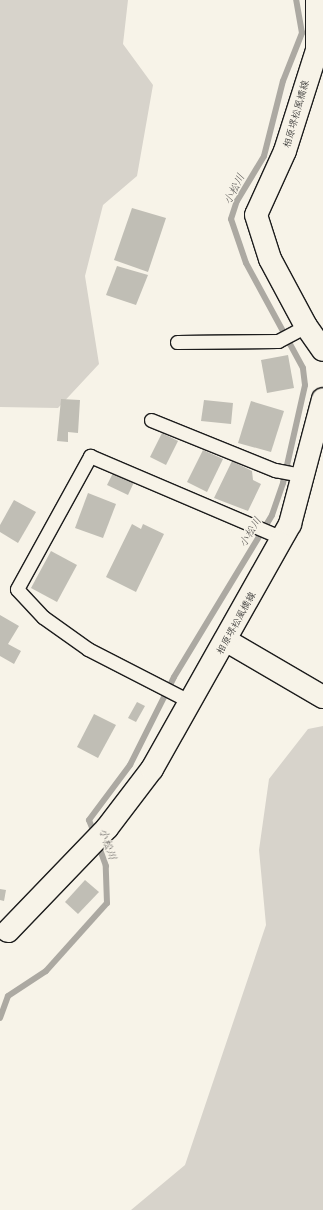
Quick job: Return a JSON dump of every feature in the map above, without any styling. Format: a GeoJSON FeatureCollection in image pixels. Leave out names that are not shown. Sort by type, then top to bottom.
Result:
{"type":"FeatureCollection","features":[{"type":"Feature","properties":{"kind":"street","name":"相原堺松風橋線"},"geometry":{"type":"LineString","coordinates":[[317,0],[316,50],[285,151],[256,215],[270,259],[300,330],[323,350]]}},
{"type":"Feature","properties":{"kind":"street","name":"相原堺松風橋線"},"geometry":{"type":"LineString","coordinates":[[4,937],[107,828],[152,769],[183,699],[227,641],[275,535],[323,399]]}},
{"type":"Feature","properties":{"kind":"street"},"geometry":{"type":"LineString","coordinates":[[227,641],[323,697]]}},
{"type":"Feature","properties":{"kind":"lane"},"geometry":{"type":"LineString","coordinates":[[177,342],[278,341],[300,330]]}},
{"type":"Feature","properties":{"kind":"lane"},"geometry":{"type":"LineString","coordinates":[[151,420],[275,470],[297,474]]}},
{"type":"Feature","properties":{"kind":"lane"},"geometry":{"type":"LineString","coordinates":[[183,699],[88,649],[43,618],[17,589],[90,456],[275,535]]}},
{"type":"Feature","properties":{"kind":"shaded area"},"geometry":{"type":"Polygon","coordinates":[[[0,0],[128,0],[123,44],[153,85],[137,176],[103,205],[85,276],[99,364],[58,408],[0,407],[0,0]]]}},
{"type":"Feature","properties":{"kind":"shaded area"},"geometry":{"type":"Polygon","coordinates":[[[323,726],[323,1210],[131,1210],[185,1165],[266,925],[259,850],[269,779],[308,729],[323,726]]]}},
{"type":"Feature","properties":{"kind":"building"},"geometry":{"type":"Polygon","coordinates":[[[132,208],[166,218],[148,272],[114,260],[132,208]]]}},
{"type":"Feature","properties":{"kind":"building"},"geometry":{"type":"Polygon","coordinates":[[[117,266],[148,275],[136,305],[106,295],[117,266]]]}},
{"type":"Feature","properties":{"kind":"building"},"geometry":{"type":"Polygon","coordinates":[[[288,355],[294,388],[267,393],[261,360],[288,355]]]}},
{"type":"Feature","properties":{"kind":"building"},"geometry":{"type":"Polygon","coordinates":[[[61,399],[80,400],[78,433],[68,432],[68,442],[57,441],[61,399]]]}},
{"type":"Feature","properties":{"kind":"building"},"geometry":{"type":"Polygon","coordinates":[[[204,400],[233,403],[231,424],[201,421],[204,400]]]}},
{"type":"Feature","properties":{"kind":"building"},"geometry":{"type":"Polygon","coordinates":[[[251,401],[284,411],[271,452],[238,443],[251,401]]]}},
{"type":"Feature","properties":{"kind":"building"},"geometry":{"type":"Polygon","coordinates":[[[162,433],[178,441],[166,465],[150,457],[162,433]]]}},
{"type":"Feature","properties":{"kind":"building"},"geometry":{"type":"Polygon","coordinates":[[[203,450],[223,459],[207,492],[187,482],[203,450]]]}},
{"type":"Feature","properties":{"kind":"building"},"geometry":{"type":"Polygon","coordinates":[[[232,461],[252,471],[253,480],[261,484],[248,511],[214,498],[232,461]]]}},
{"type":"Feature","properties":{"kind":"building"},"geometry":{"type":"Polygon","coordinates":[[[115,469],[136,478],[128,495],[107,485],[115,469]]]}},
{"type":"Feature","properties":{"kind":"building"},"geometry":{"type":"Polygon","coordinates":[[[88,493],[116,504],[103,538],[75,528],[88,493]]]}},
{"type":"Feature","properties":{"kind":"building"},"geometry":{"type":"Polygon","coordinates":[[[14,500],[36,512],[18,543],[0,532],[0,525],[14,500]]]}},
{"type":"Feature","properties":{"kind":"building"},"geometry":{"type":"Polygon","coordinates":[[[132,524],[141,529],[143,524],[164,534],[136,592],[106,577],[132,524]]]}},
{"type":"Feature","properties":{"kind":"building"},"geometry":{"type":"Polygon","coordinates":[[[51,551],[77,565],[57,602],[31,588],[51,551]]]}},
{"type":"Feature","properties":{"kind":"building"},"geometry":{"type":"Polygon","coordinates":[[[0,615],[19,626],[8,644],[21,651],[14,664],[0,656],[0,615]]]}},
{"type":"Feature","properties":{"kind":"building"},"geometry":{"type":"Polygon","coordinates":[[[137,702],[145,706],[136,722],[128,718],[137,702]]]}},
{"type":"Feature","properties":{"kind":"building"},"geometry":{"type":"Polygon","coordinates":[[[94,714],[116,725],[98,758],[77,747],[94,714]]]}},
{"type":"Feature","properties":{"kind":"building"},"geometry":{"type":"Polygon","coordinates":[[[85,880],[99,892],[78,914],[65,902],[85,880]]]}},
{"type":"Feature","properties":{"kind":"building"},"geometry":{"type":"Polygon","coordinates":[[[0,889],[6,890],[4,901],[0,900],[0,889]]]}},
{"type":"Feature","properties":{"kind":"waterway","name":"小松川"},"geometry":{"type":"LineString","coordinates":[[95,835],[89,820],[130,765],[174,677],[272,515],[283,483],[305,385],[303,368],[246,263],[231,219],[237,201],[264,156],[283,81],[302,33],[296,0]]}},
{"type":"Feature","properties":{"kind":"waterway","name":"小松川"},"geometry":{"type":"LineString","coordinates":[[0,1018],[8,996],[46,971],[107,903],[106,866],[98,844]]}}]}
